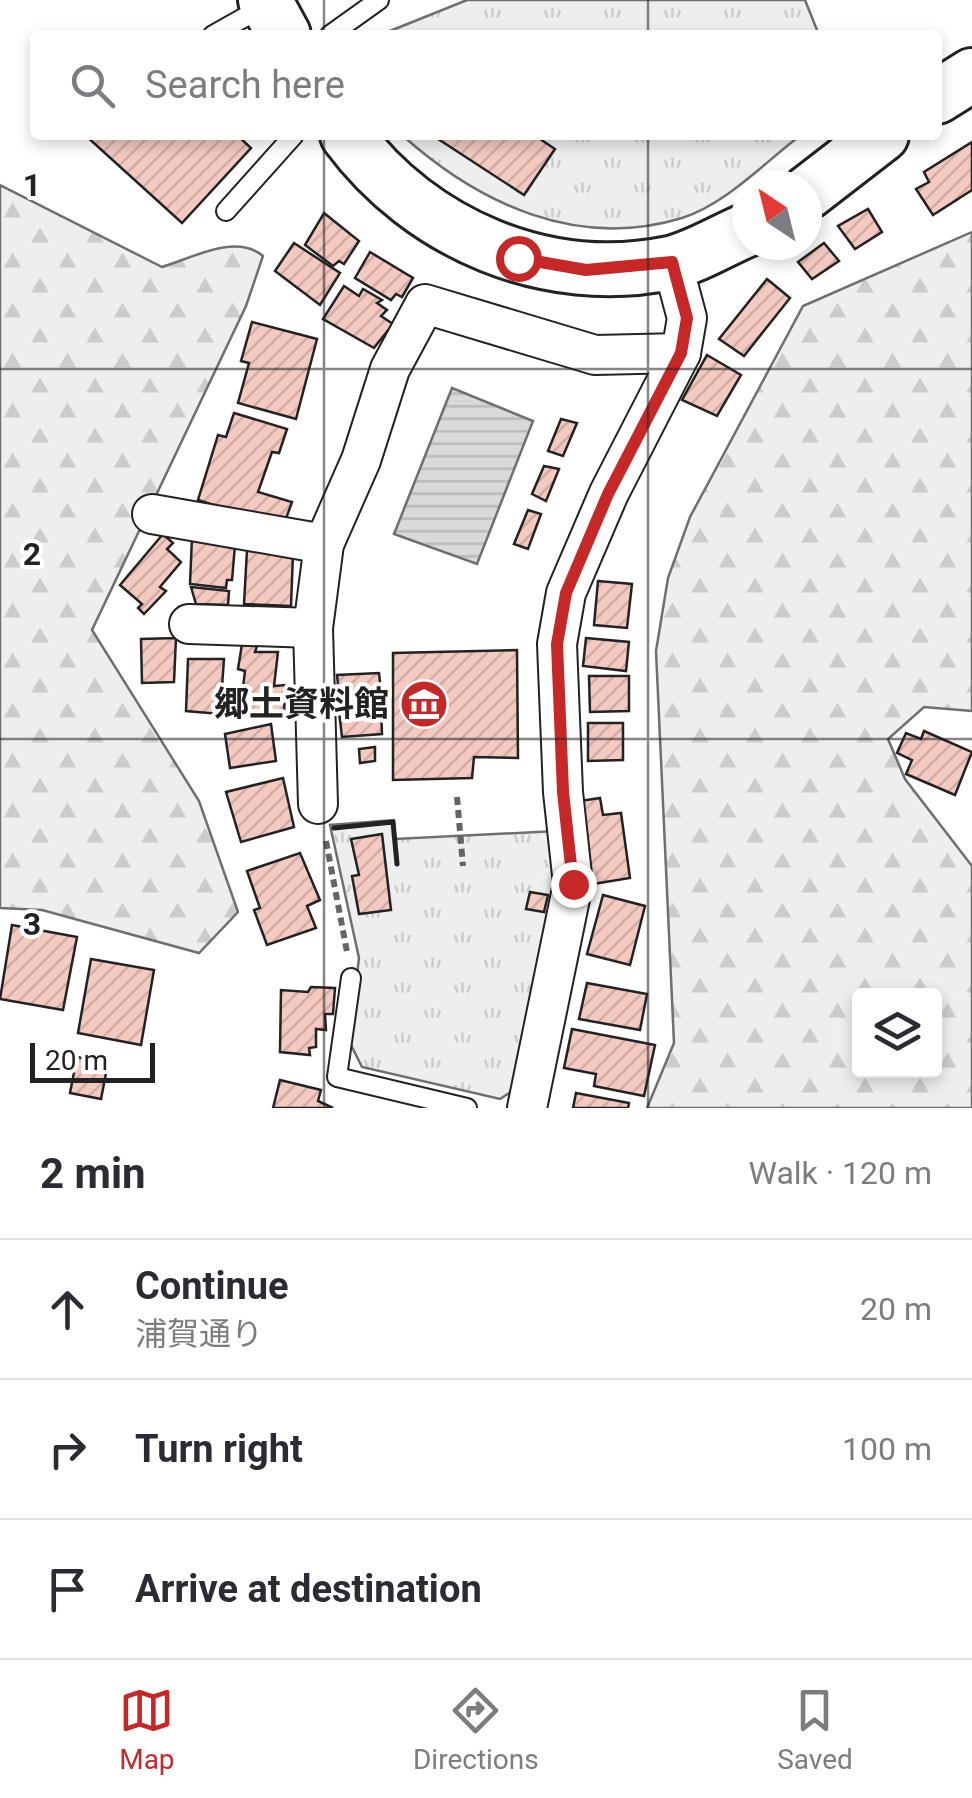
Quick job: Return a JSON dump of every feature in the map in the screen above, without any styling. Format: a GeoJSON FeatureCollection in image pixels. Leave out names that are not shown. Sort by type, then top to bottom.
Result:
{"type":"FeatureCollection","features":[{"type":"Feature","properties":{"kind":"main road"},"geometry":{"type":"LineString","coordinates":[[942,95],[972,76]]}},
{"type":"Feature","properties":{"kind":"main road"},"geometry":{"type":"LineString","coordinates":[[352,140],[409,199],[454,230],[518,258],[586,270],[672,262],[732,236]]}},
{"type":"Feature","properties":{"kind":"main road"},"geometry":{"type":"LineString","coordinates":[[822,181],[876,140]]}},
{"type":"Feature","properties":{"kind":"street"},"geometry":{"type":"LineString","coordinates":[[528,1108],[573,884],[563,792],[557,644],[566,593],[608,494],[681,353],[687,318],[672,262]]}},
{"type":"Feature","properties":{"kind":"street"},"geometry":{"type":"LineString","coordinates":[[318,804],[313,628],[324,544],[361,460],[390,370],[425,304],[594,355],[681,353]]}},
{"type":"Feature","properties":{"kind":"street"},"geometry":{"type":"LineString","coordinates":[[152,514],[324,544]]}},
{"type":"Feature","properties":{"kind":"street"},"geometry":{"type":"LineString","coordinates":[[189,624],[313,628]]}},
{"type":"Feature","properties":{"kind":"lane"},"geometry":{"type":"LineString","coordinates":[[337,30],[379,0]]}},
{"type":"Feature","properties":{"kind":"lane"},"geometry":{"type":"LineString","coordinates":[[226,30],[272,13]]}},
{"type":"Feature","properties":{"kind":"lane"},"geometry":{"type":"LineString","coordinates":[[226,210],[289,140]]}},
{"type":"Feature","properties":{"kind":"lane"},"geometry":{"type":"LineString","coordinates":[[351,978],[336,1077],[466,1108]]}},
{"type":"Feature","properties":{"kind":"path"},"geometry":{"type":"LineString","coordinates":[[457,797],[463,866]]}},
{"type":"Feature","properties":{"kind":"path"},"geometry":{"type":"LineString","coordinates":[[318,804],[351,978]]}},
{"type":"Feature","properties":{"kind":"green space"},"geometry":{"type":"Polygon","coordinates":[[[467,0],[805,0],[817,30],[392,30],[467,0]]]}},
{"type":"Feature","properties":{"kind":"green space"},"geometry":{"type":"Polygon","coordinates":[[[408,140],[795,140],[758,170],[732,170],[732,191],[714,203],[682,218],[643,226],[605,228],[568,224],[497,200],[463,182],[408,140]]]}},
{"type":"Feature","properties":{"kind":"green space"},"geometry":{"type":"Polygon","coordinates":[[[0,185],[162,267],[227,247],[252,250],[263,256],[246,306],[92,630],[199,801],[238,912],[199,953],[42,910],[0,908],[0,185]]]}},
{"type":"Feature","properties":{"kind":"green space"},"geometry":{"type":"Polygon","coordinates":[[[972,232],[972,711],[924,707],[888,739],[905,779],[972,866],[972,1108],[647,1108],[674,1043],[656,651],[668,578],[690,517],[803,306],[972,232]]]}},
{"type":"Feature","properties":{"kind":"green space"},"geometry":{"type":"Polygon","coordinates":[[[394,820],[395,839],[556,831],[559,864],[520,1086],[500,1099],[362,1067],[349,1041],[359,958],[330,825],[394,820]]]}},
{"type":"Feature","properties":{"kind":"shaded area"},"geometry":{"type":"Polygon","coordinates":[[[452,388],[533,421],[477,564],[394,534],[452,388]]]}},
{"type":"Feature","properties":{"kind":"building"},"geometry":{"type":"Polygon","coordinates":[[[91,140],[242,140],[251,148],[182,223],[91,140]]]}},
{"type":"Feature","properties":{"kind":"building"},"geometry":{"type":"Polygon","coordinates":[[[440,140],[542,140],[555,149],[524,195],[440,140]]]}},
{"type":"Feature","properties":{"kind":"building"},"geometry":{"type":"Polygon","coordinates":[[[972,142],[972,190],[933,215],[916,189],[929,182],[924,172],[972,142]]]}},
{"type":"Feature","properties":{"kind":"building"},"geometry":{"type":"Polygon","coordinates":[[[868,209],[882,232],[855,249],[838,226],[868,209]]]}},
{"type":"Feature","properties":{"kind":"building"},"geometry":{"type":"Polygon","coordinates":[[[324,213],[359,241],[344,264],[339,261],[333,266],[305,245],[324,213]]]}},
{"type":"Feature","properties":{"kind":"building"},"geometry":{"type":"Polygon","coordinates":[[[294,243],[340,273],[320,305],[275,271],[294,243]]]}},
{"type":"Feature","properties":{"kind":"building"},"geometry":{"type":"Polygon","coordinates":[[[822,244],[839,261],[812,279],[798,262],[822,260],[822,244]]]}},
{"type":"Feature","properties":{"kind":"building"},"geometry":{"type":"Polygon","coordinates":[[[370,252],[413,278],[402,297],[396,294],[391,300],[355,278],[370,252]]]}},
{"type":"Feature","properties":{"kind":"building"},"geometry":{"type":"Polygon","coordinates":[[[767,279],[790,298],[744,356],[719,339],[767,279]]]}},
{"type":"Feature","properties":{"kind":"building"},"geometry":{"type":"Polygon","coordinates":[[[344,286],[359,296],[363,289],[382,300],[377,303],[387,310],[381,316],[393,324],[374,348],[323,319],[344,286]]]}},
{"type":"Feature","properties":{"kind":"building"},"geometry":{"type":"Polygon","coordinates":[[[252,322],[317,339],[296,419],[238,403],[249,363],[241,361],[252,322]]]}},
{"type":"Feature","properties":{"kind":"building"},"geometry":{"type":"Polygon","coordinates":[[[707,355],[741,375],[717,416],[682,400],[707,355]]]}},
{"type":"Feature","properties":{"kind":"building"},"geometry":{"type":"Polygon","coordinates":[[[234,413],[287,429],[279,453],[272,452],[258,492],[292,502],[283,527],[198,500],[218,435],[226,437],[234,413]]]}},
{"type":"Feature","properties":{"kind":"building"},"geometry":{"type":"Polygon","coordinates":[[[561,419],[577,423],[563,456],[548,451],[561,419]]]}},
{"type":"Feature","properties":{"kind":"building"},"geometry":{"type":"Polygon","coordinates":[[[544,466],[559,469],[546,501],[532,494],[544,466]]]}},
{"type":"Feature","properties":{"kind":"building"},"geometry":{"type":"Polygon","coordinates":[[[528,510],[541,514],[528,549],[514,544],[528,510]]]}},
{"type":"Feature","properties":{"kind":"building"},"geometry":{"type":"Polygon","coordinates":[[[163,534],[173,543],[167,549],[181,562],[160,587],[166,591],[144,614],[138,608],[142,604],[120,585],[163,534]]]}},
{"type":"Feature","properties":{"kind":"building"},"geometry":{"type":"Polygon","coordinates":[[[192,537],[228,538],[227,546],[235,545],[232,580],[227,580],[226,588],[190,584],[192,537]]]}},
{"type":"Feature","properties":{"kind":"building"},"geometry":{"type":"Polygon","coordinates":[[[247,550],[293,553],[291,606],[244,604],[247,550]]]}},
{"type":"Feature","properties":{"kind":"building"},"geometry":{"type":"Polygon","coordinates":[[[598,581],[632,584],[627,628],[594,625],[598,581]]]}},
{"type":"Feature","properties":{"kind":"building"},"geometry":{"type":"Polygon","coordinates":[[[191,587],[229,591],[228,605],[196,604],[191,587]]]}},
{"type":"Feature","properties":{"kind":"building"},"geometry":{"type":"Polygon","coordinates":[[[176,638],[174,682],[142,683],[141,639],[176,638]]]}},
{"type":"Feature","properties":{"kind":"building"},"geometry":{"type":"Polygon","coordinates":[[[586,638],[629,642],[626,671],[583,666],[586,638]]]}},
{"type":"Feature","properties":{"kind":"building"},"geometry":{"type":"Polygon","coordinates":[[[242,644],[257,646],[255,652],[278,652],[274,686],[285,685],[284,717],[244,715],[248,698],[242,696],[245,671],[238,669],[242,644]]]}},
{"type":"Feature","properties":{"kind":"building"},"geometry":{"type":"Polygon","coordinates":[[[517,650],[518,758],[474,757],[472,778],[393,780],[393,653],[517,650]]]}},
{"type":"Feature","properties":{"kind":"building"},"geometry":{"type":"Polygon","coordinates":[[[188,659],[224,659],[220,714],[186,711],[188,659]]]}},
{"type":"Feature","properties":{"kind":"building"},"geometry":{"type":"Polygon","coordinates":[[[379,673],[382,701],[340,704],[337,675],[379,673]]]}},
{"type":"Feature","properties":{"kind":"building"},"geometry":{"type":"Polygon","coordinates":[[[589,676],[629,676],[629,711],[590,712],[589,676]]]}},
{"type":"Feature","properties":{"kind":"building"},"geometry":{"type":"Polygon","coordinates":[[[381,709],[382,734],[342,737],[339,712],[381,709]]]}},
{"type":"Feature","properties":{"kind":"building"},"geometry":{"type":"Polygon","coordinates":[[[588,723],[623,723],[623,760],[588,761],[588,723]]]}},
{"type":"Feature","properties":{"kind":"building"},"geometry":{"type":"Polygon","coordinates":[[[271,724],[276,761],[230,768],[225,734],[271,724]]]}},
{"type":"Feature","properties":{"kind":"building"},"geometry":{"type":"Polygon","coordinates":[[[924,731],[972,752],[955,795],[906,774],[912,760],[897,753],[906,733],[921,739],[924,731]]]}},
{"type":"Feature","properties":{"kind":"building"},"geometry":{"type":"Polygon","coordinates":[[[375,747],[375,761],[360,763],[359,749],[375,747]]]}},
{"type":"Feature","properties":{"kind":"building"},"geometry":{"type":"Polygon","coordinates":[[[283,778],[294,827],[241,842],[226,792],[283,778]]]}},
{"type":"Feature","properties":{"kind":"building"},"geometry":{"type":"Polygon","coordinates":[[[600,798],[603,815],[621,813],[630,878],[593,884],[580,801],[600,798]]]}},
{"type":"Feature","properties":{"kind":"building"},"geometry":{"type":"Polygon","coordinates":[[[382,834],[391,910],[359,914],[352,876],[359,875],[351,839],[382,834]]]}},
{"type":"Feature","properties":{"kind":"building"},"geometry":{"type":"Polygon","coordinates":[[[300,853],[320,900],[307,906],[316,928],[267,945],[254,910],[260,908],[247,871],[300,853]]]}},
{"type":"Feature","properties":{"kind":"building"},"geometry":{"type":"Polygon","coordinates":[[[530,892],[548,895],[544,912],[526,909],[530,892]]]}},
{"type":"Feature","properties":{"kind":"building"},"geometry":{"type":"Polygon","coordinates":[[[603,895],[645,906],[630,965],[587,954],[603,895]]]}},
{"type":"Feature","properties":{"kind":"building"},"geometry":{"type":"Polygon","coordinates":[[[12,925],[77,937],[63,1010],[0,999],[12,925]]]}},
{"type":"Feature","properties":{"kind":"building"},"geometry":{"type":"Polygon","coordinates":[[[91,959],[154,970],[141,1045],[78,1033],[91,959]]]}},
{"type":"Feature","properties":{"kind":"building"},"geometry":{"type":"Polygon","coordinates":[[[587,983],[647,994],[640,1030],[579,1019],[587,983]]]}},
{"type":"Feature","properties":{"kind":"building"},"geometry":{"type":"Polygon","coordinates":[[[311,987],[335,988],[333,1014],[325,1014],[326,1030],[316,1029],[316,1047],[309,1048],[310,1055],[280,1052],[281,990],[308,992],[311,987]]]}},
{"type":"Feature","properties":{"kind":"building"},"geometry":{"type":"Polygon","coordinates":[[[572,1029],[655,1045],[644,1096],[594,1086],[596,1074],[564,1068],[572,1029]]]}},
{"type":"Feature","properties":{"kind":"building"},"geometry":{"type":"Polygon","coordinates":[[[77,1057],[108,1063],[101,1099],[70,1093],[77,1057]]]}},
{"type":"Feature","properties":{"kind":"building"},"geometry":{"type":"Polygon","coordinates":[[[280,1080],[321,1090],[318,1101],[333,1108],[273,1108],[280,1080]]]}},
{"type":"Feature","properties":{"kind":"building"},"geometry":{"type":"Polygon","coordinates":[[[576,1093],[629,1103],[628,1108],[573,1108],[576,1093]]]}},
{"type":"Feature","properties":{"kind":"wall"},"geometry":{"type":"LineString","coordinates":[[334,828],[393,822],[397,864]]}},
{"type":"Feature","properties":{"kind":"place","name":"郷土資料館"},"geometry":{"type":"Point","coordinates":[424,704]}},
{"type":"Feature","properties":{"kind":"route"},"geometry":{"type":"LineString","coordinates":[[518,258],[586,270],[672,262],[687,318],[681,353],[608,494],[566,593],[557,644],[563,792],[573,884]]}}]}
